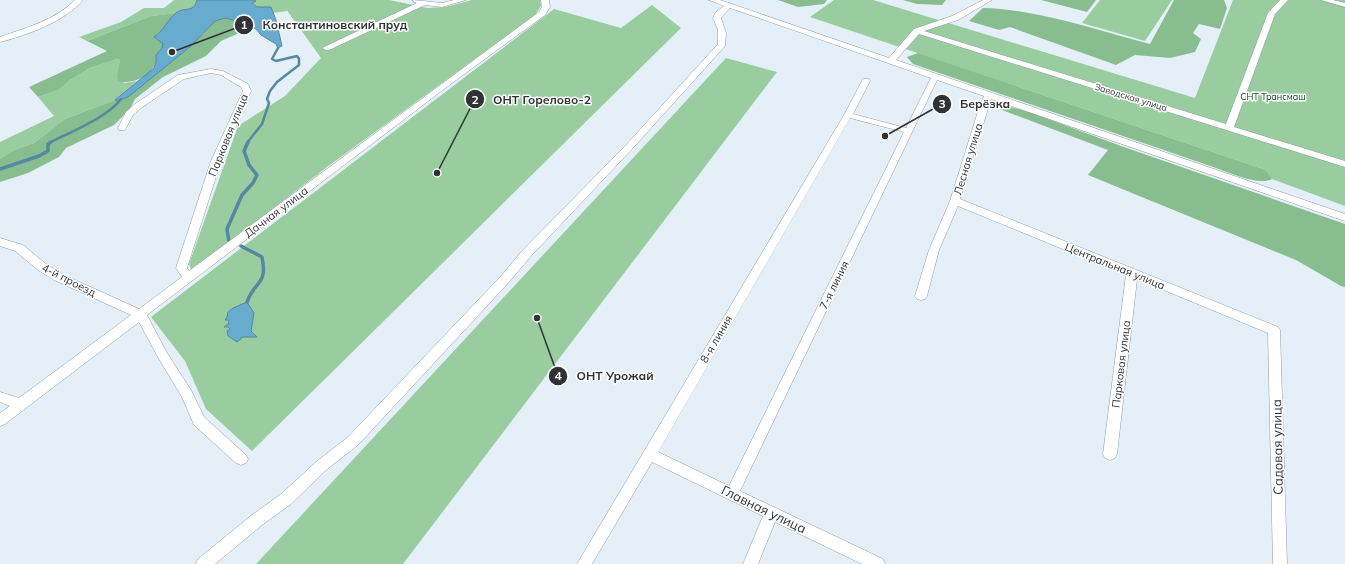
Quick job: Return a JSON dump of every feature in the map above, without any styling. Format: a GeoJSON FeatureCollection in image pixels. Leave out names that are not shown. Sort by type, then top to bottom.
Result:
{"type":"FeatureCollection","features":[{"type":"Feature","properties":{"kind":"street"},"geometry":{"type":"LineString","coordinates":[[0,40],[42,24],[60,15],[79,0]]}},
{"type":"Feature","properties":{"kind":"street"},"geometry":{"type":"LineString","coordinates":[[411,0],[442,5],[462,0]]}},
{"type":"Feature","properties":{"kind":"street","name":"Дачная улица"},"geometry":{"type":"LineString","coordinates":[[0,420],[445,84],[515,34],[542,13],[546,7],[545,0]]}},
{"type":"Feature","properties":{"kind":"street"},"geometry":{"type":"LineString","coordinates":[[712,0],[1345,218]]}},
{"type":"Feature","properties":{"kind":"street"},"geometry":{"type":"LineString","coordinates":[[891,61],[917,31],[955,18],[988,0]]}},
{"type":"Feature","properties":{"kind":"street"},"geometry":{"type":"LineString","coordinates":[[1228,128],[1272,13],[1284,0]]}},
{"type":"Feature","properties":{"kind":"street"},"geometry":{"type":"LineString","coordinates":[[1324,0],[1345,5]]}},
{"type":"Feature","properties":{"kind":"street"},"geometry":{"type":"LineString","coordinates":[[326,48],[423,3]]}},
{"type":"Feature","properties":{"kind":"street"},"geometry":{"type":"LineString","coordinates":[[203,564],[257,520],[286,499],[321,466],[353,441],[406,385],[526,254],[630,146],[722,44],[724,36],[722,27],[717,18],[719,14],[729,6]]}},
{"type":"Feature","properties":{"kind":"street","name":"Заводская улица"},"geometry":{"type":"LineString","coordinates":[[917,31],[1345,164]]}},
{"type":"Feature","properties":{"kind":"street","name":"Парковая улица"},"geometry":{"type":"LineString","coordinates":[[122,128],[129,114],[138,106],[181,77],[211,71],[224,73],[245,86],[247,91],[216,161],[181,268],[188,278]]}},
{"type":"Feature","properties":{"kind":"street","name":"7-я линия"},"geometry":{"type":"LineString","coordinates":[[732,494],[935,76]]}},
{"type":"Feature","properties":{"kind":"street","name":"8-я линия"},"geometry":{"type":"LineString","coordinates":[[584,564],[650,455],[768,249],[848,115],[866,81]]}},
{"type":"Feature","properties":{"kind":"street","name":"Лесная улица"},"geometry":{"type":"LineString","coordinates":[[921,296],[934,250],[955,201],[984,105],[990,95]]}},
{"type":"Feature","properties":{"kind":"street"},"geometry":{"type":"LineString","coordinates":[[848,115],[909,131]]}},
{"type":"Feature","properties":{"kind":"street","name":"Центральная улица"},"geometry":{"type":"LineString","coordinates":[[955,201],[1132,274],[1274,330]]}},
{"type":"Feature","properties":{"kind":"street","name":"4-й проезд"},"geometry":{"type":"LineString","coordinates":[[0,242],[19,248],[42,267],[58,277],[141,315]]}},
{"type":"Feature","properties":{"kind":"street","name":"Парковая улица"},"geometry":{"type":"LineString","coordinates":[[1110,454],[1132,274]]}},
{"type":"Feature","properties":{"kind":"street"},"geometry":{"type":"LineString","coordinates":[[141,315],[163,356],[187,394],[199,421],[241,459]]}},
{"type":"Feature","properties":{"kind":"street","name":"Садовая улица"},"geometry":{"type":"LineString","coordinates":[[1274,330],[1280,564]]}},
{"type":"Feature","properties":{"kind":"street"},"geometry":{"type":"LineString","coordinates":[[0,397],[21,404]]}},
{"type":"Feature","properties":{"kind":"street","name":"Главная улица"},"geometry":{"type":"LineString","coordinates":[[650,455],[878,564]]}},
{"type":"Feature","properties":{"kind":"street"},"geometry":{"type":"LineString","coordinates":[[750,564],[772,513]]}},
{"type":"Feature","properties":{"kind":"green space"},"geometry":{"type":"Polygon","coordinates":[[[174,0],[197,0],[192,9],[177,13],[151,16],[87,41],[79,37],[121,22],[144,8],[164,8],[174,0]]]}},
{"type":"Feature","properties":{"kind":"green space"},"geometry":{"type":"Polygon","coordinates":[[[255,0],[389,0],[428,8],[445,7],[472,0],[540,0],[541,6],[535,15],[327,167],[192,271],[189,264],[238,126],[285,96],[321,58],[286,9],[287,11],[273,13],[270,7],[257,7],[252,3],[255,0]]]}},
{"type":"Feature","properties":{"kind":"green space"},"geometry":{"type":"Polygon","coordinates":[[[778,0],[827,0],[824,4],[798,7],[778,0]]]}},
{"type":"Feature","properties":{"kind":"green space","name":"СНТ Трансмаш"},"geometry":{"type":"Polygon","coordinates":[[[834,0],[873,0],[1195,98],[1233,0],[1345,0],[1345,206],[1272,179],[1266,170],[810,17],[834,0]]]}},
{"type":"Feature","properties":{"kind":"green space"},"geometry":{"type":"Polygon","coordinates":[[[903,0],[946,0],[942,5],[917,4],[903,0]]]}},
{"type":"Feature","properties":{"kind":"green space"},"geometry":{"type":"Polygon","coordinates":[[[1041,0],[1096,0],[1087,12],[1041,0]]]}},
{"type":"Feature","properties":{"kind":"green space"},"geometry":{"type":"Polygon","coordinates":[[[1100,0],[1172,0],[1145,41],[1082,23],[1100,0]]]}},
{"type":"Feature","properties":{"kind":"green space"},"geometry":{"type":"Polygon","coordinates":[[[1174,0],[1224,0],[1227,8],[1220,29],[1199,24],[1193,33],[1201,39],[1195,52],[1170,58],[1135,55],[1116,65],[1010,27],[999,30],[969,21],[983,8],[1004,9],[1046,16],[1150,44],[1174,0]]]}},
{"type":"Feature","properties":{"kind":"green space"},"geometry":{"type":"Polygon","coordinates":[[[652,5],[681,28],[252,451],[206,409],[185,361],[151,317],[554,9],[621,28],[652,5]]]}},
{"type":"Feature","properties":{"kind":"green space"},"geometry":{"type":"Polygon","coordinates":[[[177,13],[159,35],[154,37],[163,44],[163,48],[156,55],[156,61],[153,67],[144,77],[131,82],[118,81],[117,74],[120,60],[117,59],[90,68],[70,80],[59,90],[38,97],[29,87],[107,51],[87,41],[151,16],[177,13]]]}},
{"type":"Feature","properties":{"kind":"green space"},"geometry":{"type":"Polygon","coordinates":[[[226,18],[245,24],[248,28],[221,41],[206,56],[163,77],[135,99],[130,109],[114,125],[66,148],[59,157],[28,173],[0,182],[0,159],[14,150],[34,143],[65,119],[115,100],[118,101],[191,46],[215,21],[226,18]]]}},
{"type":"Feature","properties":{"kind":"green space"},"geometry":{"type":"Polygon","coordinates":[[[918,53],[1266,170],[1272,179],[1260,181],[1236,176],[913,64],[907,57],[918,53]]]}},
{"type":"Feature","properties":{"kind":"green space"},"geometry":{"type":"Polygon","coordinates":[[[726,58],[777,72],[403,564],[256,564],[726,58]]]}},
{"type":"Feature","properties":{"kind":"green space"},"geometry":{"type":"Polygon","coordinates":[[[117,59],[120,60],[117,74],[124,83],[137,81],[115,100],[65,119],[34,143],[14,150],[0,159],[0,142],[54,116],[38,97],[59,90],[70,80],[90,68],[117,59]]]}},
{"type":"Feature","properties":{"kind":"green space"},"geometry":{"type":"Polygon","coordinates":[[[999,105],[1029,112],[1121,146],[1345,224],[1345,287],[1296,260],[1088,175],[1108,150],[994,107],[999,105]]]}},
{"type":"Feature","properties":{"kind":"water"},"geometry":{"type":"Polygon","coordinates":[[[197,0],[254,0],[256,1],[252,3],[257,7],[271,7],[276,20],[282,46],[278,48],[276,44],[261,35],[256,29],[245,24],[226,18],[215,21],[191,46],[128,97],[118,101],[115,100],[154,68],[156,55],[162,48],[163,44],[154,37],[176,13],[193,7],[197,0]]]}},
{"type":"Feature","properties":{"kind":"water"},"geometry":{"type":"Polygon","coordinates":[[[247,302],[254,313],[251,331],[257,337],[243,337],[237,342],[228,336],[227,331],[230,329],[228,327],[224,327],[229,323],[228,320],[225,320],[228,312],[233,308],[247,302]]]}},
{"type":"Feature","properties":{"kind":"waterway"},"geometry":{"type":"LineString","coordinates":[[247,143],[262,124],[269,103],[267,99],[270,91],[277,82],[299,65],[299,59],[297,56],[276,61],[272,59],[278,48]]}},
{"type":"Feature","properties":{"kind":"waterway"},"geometry":{"type":"LineString","coordinates":[[51,142],[98,118],[115,106],[121,99]]}},
{"type":"Feature","properties":{"kind":"waterway"},"geometry":{"type":"LineString","coordinates":[[0,169],[39,156],[48,151],[48,144],[51,142]]}},
{"type":"Feature","properties":{"kind":"waterway"},"geometry":{"type":"LineString","coordinates":[[229,242],[227,229],[242,195],[253,183],[257,175],[249,165],[244,151],[248,142]]}},
{"type":"Feature","properties":{"kind":"waterway"},"geometry":{"type":"LineString","coordinates":[[241,246],[262,257],[263,266],[262,278],[253,290],[247,302]]}},
{"type":"Feature","properties":{"kind":"place","name":"Константиновский пруд"},"geometry":{"type":"Point","coordinates":[172,52]}},
{"type":"Feature","properties":{"kind":"place","name":"Берёзка"},"geometry":{"type":"Point","coordinates":[885,136]}},
{"type":"Feature","properties":{"kind":"place","name":"ОНТ Горелово-2"},"geometry":{"type":"Point","coordinates":[437,173]}},
{"type":"Feature","properties":{"kind":"place","name":"ОНТ Урожай"},"geometry":{"type":"Point","coordinates":[537,318]}}]}
